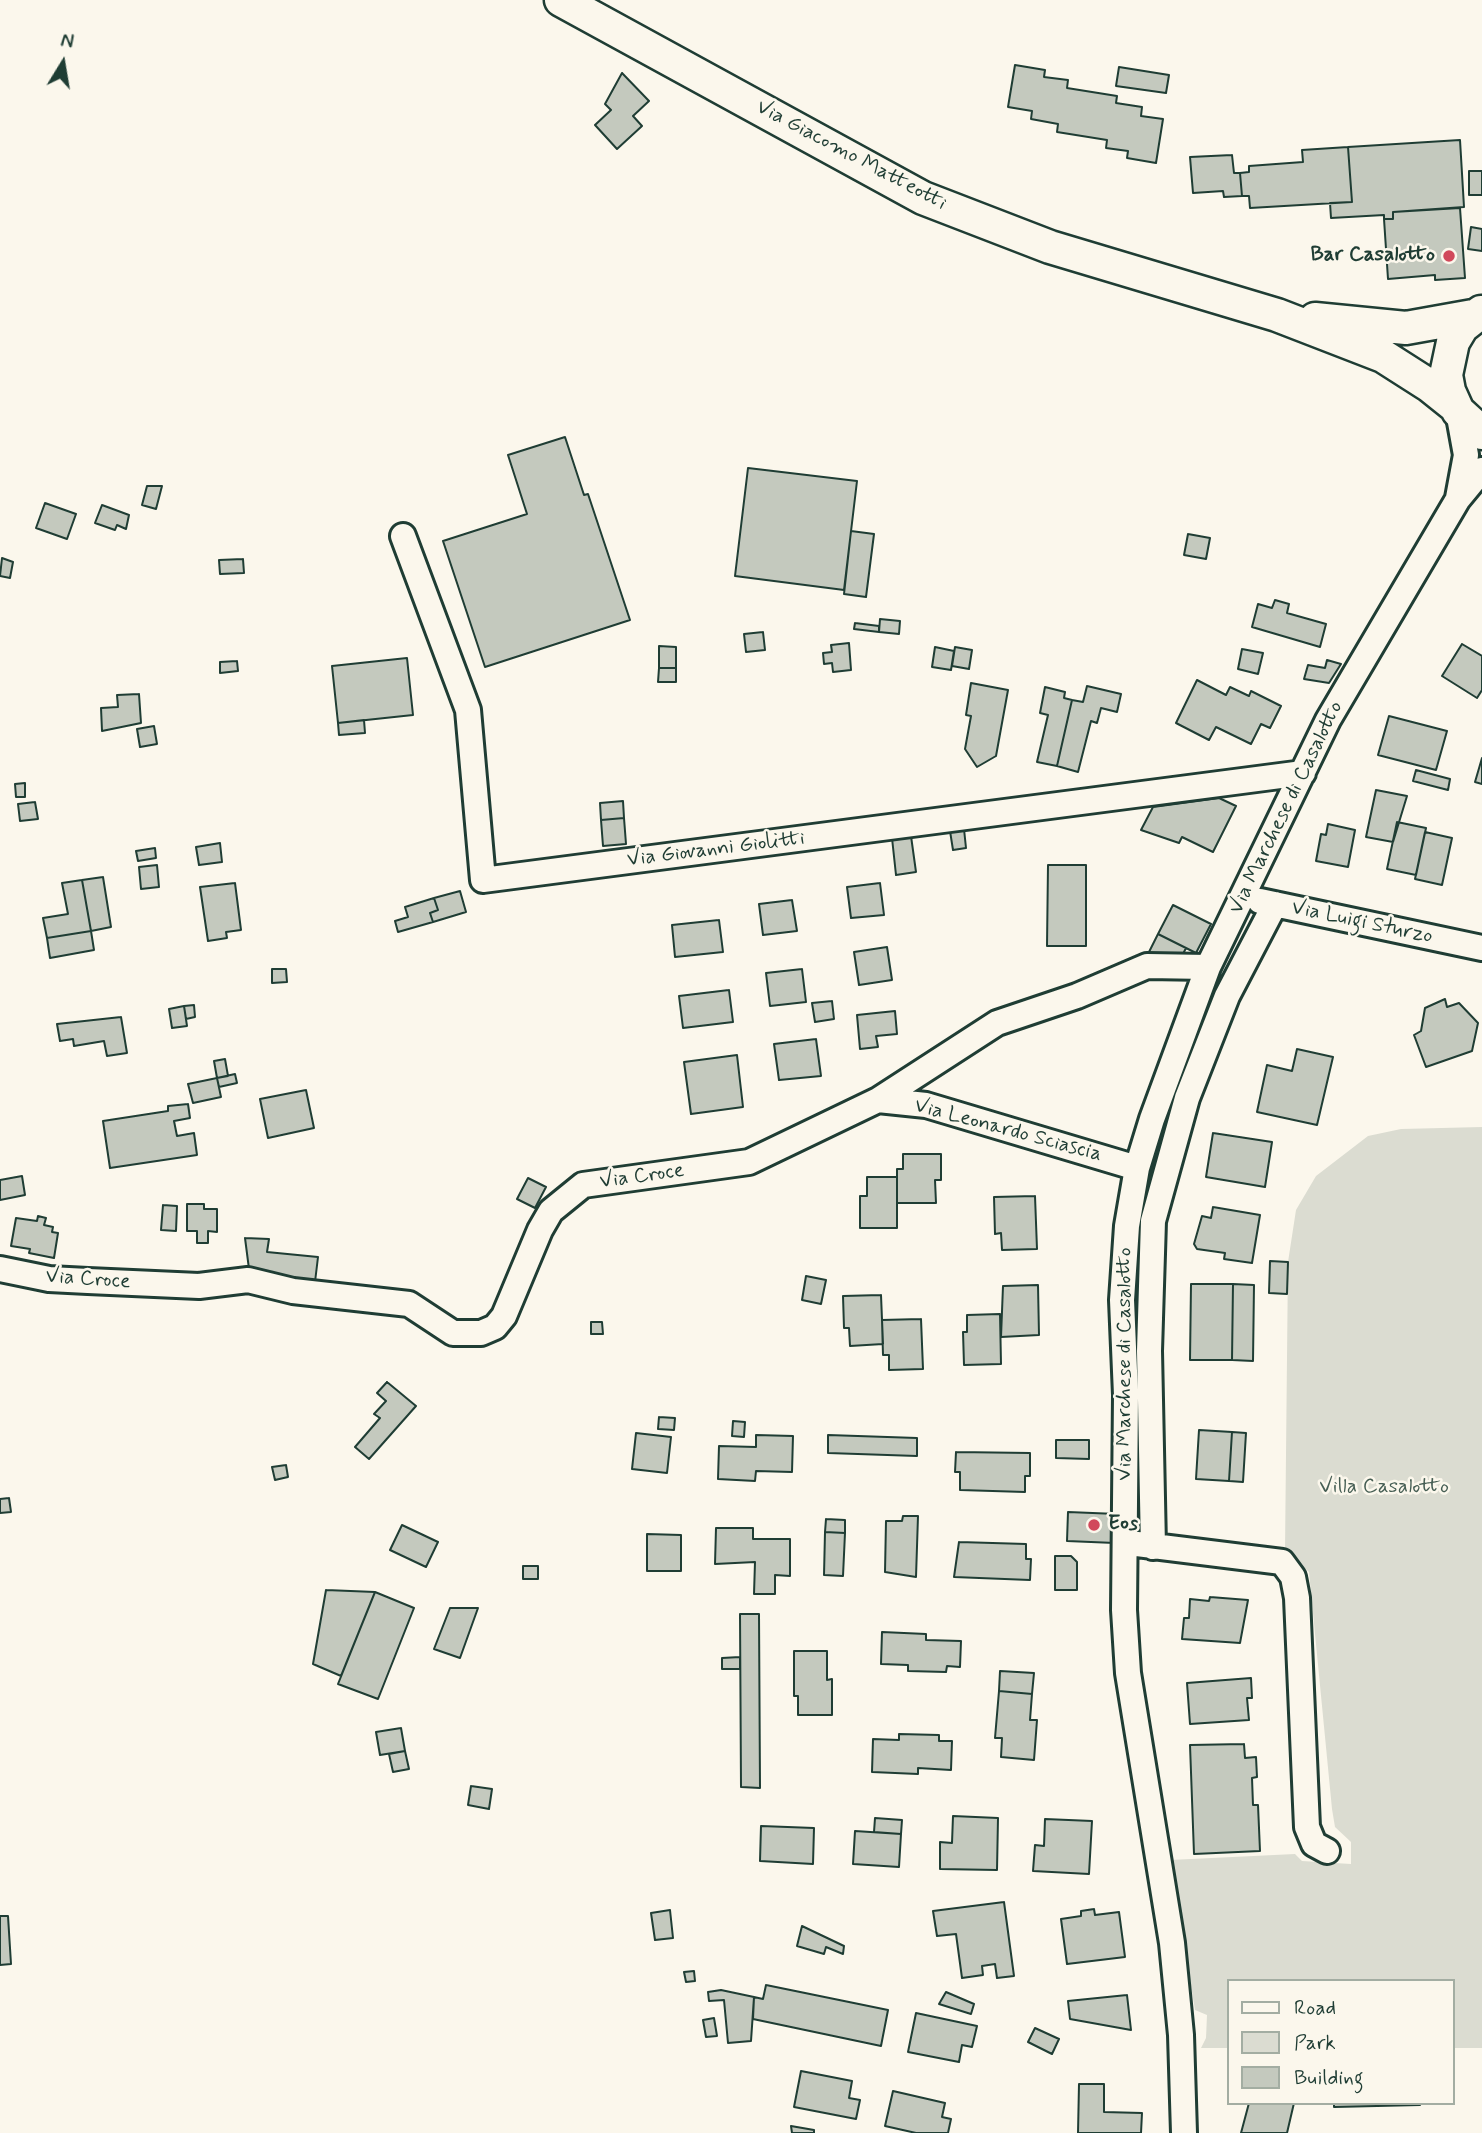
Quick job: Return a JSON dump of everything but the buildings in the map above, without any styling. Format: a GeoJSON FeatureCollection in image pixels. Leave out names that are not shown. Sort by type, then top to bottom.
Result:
{"type":"FeatureCollection","features":[{"type":"Feature","properties":{"kind":"main road","name":"Via Giacomo Matteotti"},"geometry":{"type":"LineString","coordinates":[[561,0],[923,198],[1051,247],[1277,314]]}},
{"type":"Feature","properties":{"kind":"main road"},"geometry":{"type":"LineString","coordinates":[[1277,314],[1406,328],[1478,313]]}},
{"type":"Feature","properties":{"kind":"main road"},"geometry":{"type":"LineString","coordinates":[[1456,409],[1448,391],[1447,358],[1462,327],[1478,313]]}},
{"type":"Feature","properties":{"kind":"main road"},"geometry":{"type":"LineString","coordinates":[[1277,314],[1383,356],[1430,386],[1482,433]]}},
{"type":"Feature","properties":{"kind":"street"},"geometry":{"type":"LineString","coordinates":[[1456,409],[1466,455],[1458,499]]}},
{"type":"Feature","properties":{"kind":"street"},"geometry":{"type":"LineString","coordinates":[[1458,499],[1482,470]]}},
{"type":"Feature","properties":{"kind":"street","name":"Via Marchese di Casalotto"},"geometry":{"type":"LineString","coordinates":[[1184,2133],[1181,2035],[1172,1943],[1128,1673],[1126,1395],[1122,1300],[1127,1226],[1138,1168],[1168,1069],[1208,967],[1328,720],[1458,499]]}},
{"type":"Feature","properties":{"kind":"street","name":"Via Giovanni Giolitti"},"geometry":{"type":"LineString","coordinates":[[403,536],[468,710],[483,880],[1303,773]]}},
{"type":"Feature","properties":{"kind":"street","name":"Via Luigi Sturzo"},"geometry":{"type":"LineString","coordinates":[[1243,897],[1482,948]]}},
{"type":"Feature","properties":{"kind":"street"},"geometry":{"type":"LineString","coordinates":[[1153,1547],[1149,1351],[1153,1220],[1187,1098],[1227,996],[1275,904]]}},
{"type":"Feature","properties":{"kind":"street","name":"Via Croce"},"geometry":{"type":"LineString","coordinates":[[0,1269],[49,1279],[102,1282],[199,1286],[248,1280],[293,1291],[409,1304],[453,1334],[481,1333],[495,1327],[504,1316],[540,1230],[551,1211],[583,1185],[749,1162],[878,1100],[997,1023],[1077,996],[1147,966],[1208,967]]}},
{"type":"Feature","properties":{"kind":"street","name":"Via Leonardo Sciascia"},"geometry":{"type":"LineString","coordinates":[[878,1100],[926,1105],[1138,1168]]}},
{"type":"Feature","properties":{"kind":"street"},"geometry":{"type":"LineString","coordinates":[[1126,1543],[1282,1562],[1293,1577],[1297,1598],[1307,1827],[1314,1844],[1326,1851]]}},
{"type":"Feature","properties":{"kind":"green space","name":"Villa Casalotto"},"geometry":{"type":"Polygon","coordinates":[[[1482,1127],[1482,2048],[1454,2048],[1454,1979],[1226,1979],[1226,2048],[1201,2048],[1206,2038],[1207,2015],[1195,2010],[1170,1860],[1295,1854],[1302,1861],[1351,1864],[1351,1842],[1335,1827],[1332,1809],[1309,1572],[1285,1550],[1288,1262],[1296,1210],[1316,1176],[1368,1136],[1401,1129],[1482,1127]]]}},
{"type":"Feature","properties":{"kind":"place","name":"Bar Casalotto"},"geometry":{"type":"Point","coordinates":[1449,256]}},
{"type":"Feature","properties":{"kind":"place","name":"Eos"},"geometry":{"type":"Point","coordinates":[1094,1525]}}]}
